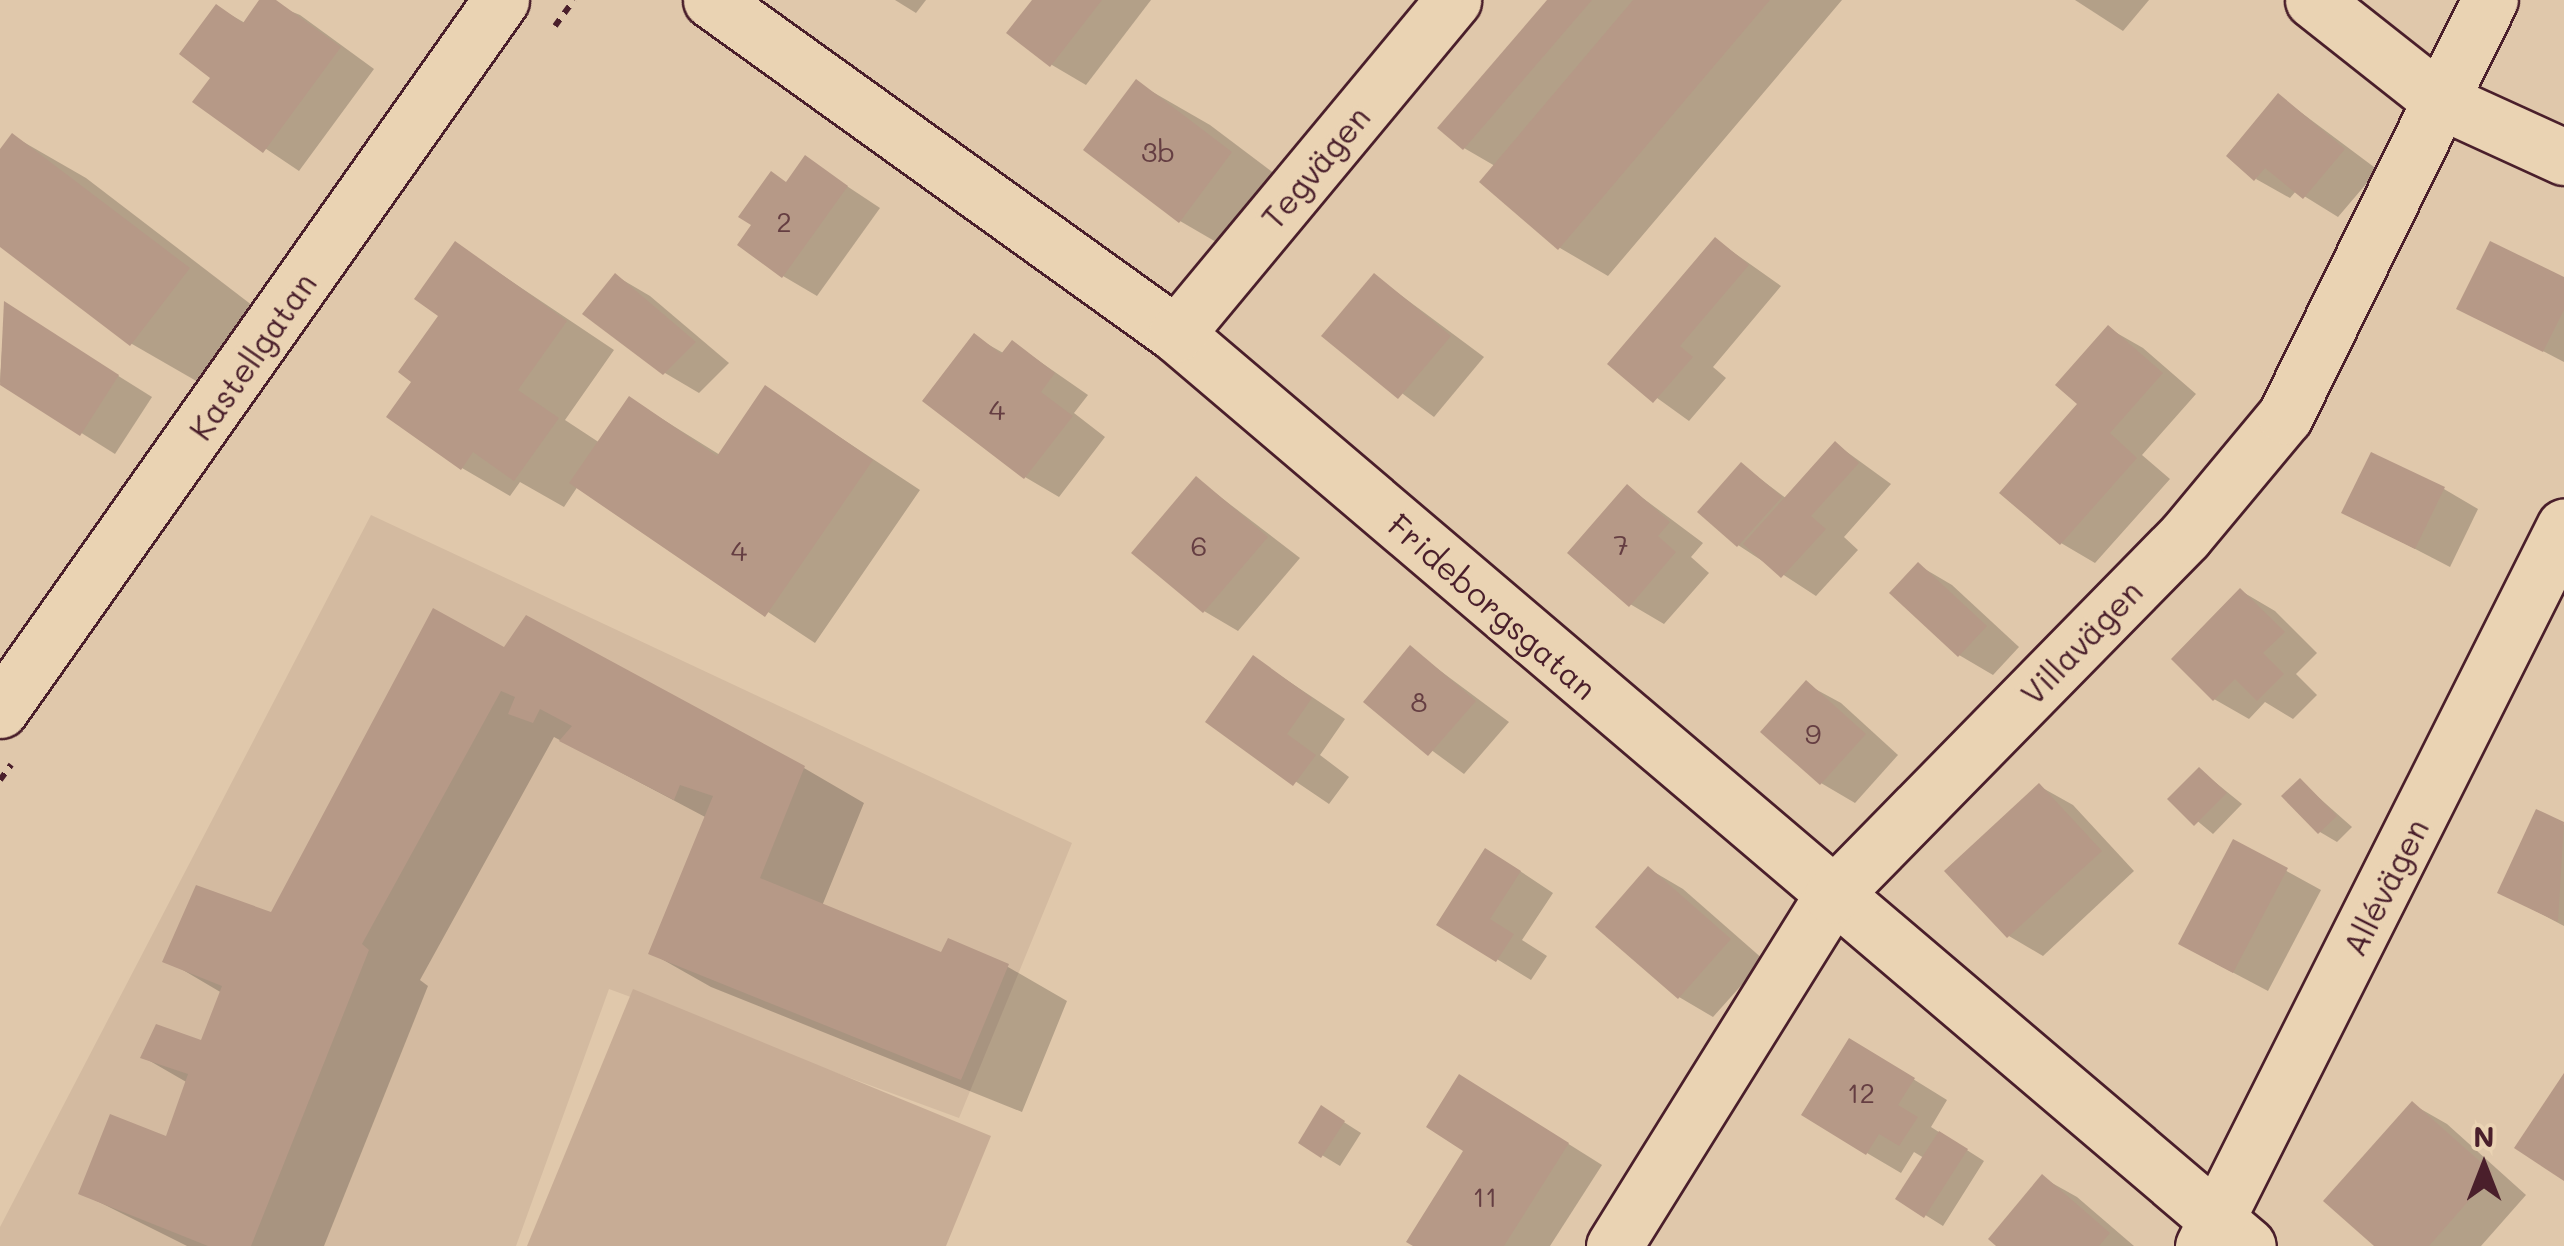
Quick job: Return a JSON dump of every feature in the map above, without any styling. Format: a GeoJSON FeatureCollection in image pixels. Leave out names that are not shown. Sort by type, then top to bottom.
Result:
{"type":"FeatureCollection","features":[{"type":"Feature","properties":{"kind":"street","name":"Kastellgatan"},"geometry":{"type":"LineString","coordinates":[[0,710],[501,0]]}},
{"type":"Feature","properties":{"kind":"street","name":"Frideborgsgatan"},"geometry":{"type":"LineString","coordinates":[[711,0],[1176,334],[2223,1237]]}},
{"type":"Feature","properties":{"kind":"street","name":"Tegvägen"},"geometry":{"type":"LineString","coordinates":[[1176,334],[1453,0]]}},
{"type":"Feature","properties":{"kind":"street"},"geometry":{"type":"LineString","coordinates":[[2314,0],[2442,101],[2564,157]]}},
{"type":"Feature","properties":{"kind":"street","name":"Villavägen"},"geometry":{"type":"LineString","coordinates":[[1614,1246],[1832,896],[2185,536],[2285,416],[2490,0]]}},
{"type":"Feature","properties":{"kind":"street","name":"Allévägen"},"geometry":{"type":"LineString","coordinates":[[2223,1237],[2564,527]]}},
{"type":"Feature","properties":{"kind":"shaded area"},"geometry":{"type":"Polygon","coordinates":[[[371,515],[1072,843],[959,1118],[609,989],[516,1246],[0,1246],[0,1227],[371,515]]]}},
{"type":"Feature","properties":{"kind":"shaded area"},"geometry":{"type":"Polygon","coordinates":[[[633,989],[991,1136],[946,1246],[527,1246],[633,989]]]}},
{"type":"Feature","properties":{"kind":"building"},"geometry":{"type":"Polygon","coordinates":[[[259,0],[276,0],[341,47],[263,153],[192,102],[210,78],[179,54],[216,4],[243,23],[259,0]]]}},
{"type":"Feature","properties":{"kind":"building"},"geometry":{"type":"Polygon","coordinates":[[[1032,0],[1102,0],[1050,67],[1006,33],[1032,0]]]}},
{"type":"Feature","properties":{"kind":"building"},"geometry":{"type":"Polygon","coordinates":[[[1547,0],[1592,0],[1463,150],[1437,128],[1547,0]]]}},
{"type":"Feature","properties":{"kind":"building"},"geometry":{"type":"Polygon","coordinates":[[[1633,0],[1770,0],[1558,250],[1479,182],[1633,0]]]}},
{"type":"Feature","properties":{"kind":"building"},"geometry":{"type":"Polygon","coordinates":[[[1136,79],[1232,152],[1179,223],[1083,150],[1136,79]]]}},
{"type":"Feature","properties":{"kind":"building"},"geometry":{"type":"Polygon","coordinates":[[[2278,93],[2345,149],[2303,199],[2265,168],[2254,181],[2226,156],[2278,93]]]}},
{"type":"Feature","properties":{"kind":"building"},"geometry":{"type":"Polygon","coordinates":[[[12,133],[190,268],[130,346],[0,247],[0,149],[12,133]]]}},
{"type":"Feature","properties":{"kind":"building"},"geometry":{"type":"Polygon","coordinates":[[[805,155],[848,186],[782,278],[737,245],[751,225],[738,217],[771,171],[786,182],[805,155]]]}},
{"type":"Feature","properties":{"kind":"building"},"geometry":{"type":"Polygon","coordinates":[[[1715,237],[1749,265],[1680,346],[1693,357],[1653,403],[1607,364],[1715,237]]]}},
{"type":"Feature","properties":{"kind":"building"},"geometry":{"type":"Polygon","coordinates":[[[455,241],[567,321],[518,390],[559,418],[514,481],[473,452],[461,470],[386,417],[411,382],[398,372],[438,316],[414,299],[455,241]]]}},
{"type":"Feature","properties":{"kind":"building"},"geometry":{"type":"Polygon","coordinates":[[[2490,241],[2564,277],[2564,310],[2543,352],[2456,309],[2490,241]]]}},
{"type":"Feature","properties":{"kind":"building"},"geometry":{"type":"Polygon","coordinates":[[[615,273],[696,342],[663,375],[582,314],[615,273]]]}},
{"type":"Feature","properties":{"kind":"building"},"geometry":{"type":"Polygon","coordinates":[[[1374,273],[1451,336],[1398,399],[1321,336],[1374,273]]]}},
{"type":"Feature","properties":{"kind":"building"},"geometry":{"type":"Polygon","coordinates":[[[4,301],[119,375],[80,436],[0,385],[4,301]]]}},
{"type":"Feature","properties":{"kind":"building"},"geometry":{"type":"Polygon","coordinates":[[[2108,325],[2163,373],[2110,433],[2137,458],[2060,545],[1999,493],[2077,404],[2055,385],[2108,325]]]}},
{"type":"Feature","properties":{"kind":"building"},"geometry":{"type":"Polygon","coordinates":[[[974,333],[1001,354],[1012,340],[1055,373],[1041,392],[1073,416],[1024,479],[922,401],[974,333]]]}},
{"type":"Feature","properties":{"kind":"building"},"geometry":{"type":"Polygon","coordinates":[[[765,385],[873,460],[765,617],[569,483],[629,396],[717,456],[765,385]]]}},
{"type":"Feature","properties":{"kind":"building"},"geometry":{"type":"Polygon","coordinates":[[[1835,441],[1859,463],[1811,516],[1826,529],[1781,578],[1743,544],[1835,441]]]}},
{"type":"Feature","properties":{"kind":"building"},"geometry":{"type":"Polygon","coordinates":[[[2371,452],[2445,487],[2415,549],[2341,513],[2371,452]]]}},
{"type":"Feature","properties":{"kind":"building"},"geometry":{"type":"Polygon","coordinates":[[[1741,462],[1782,497],[1737,547],[1697,512],[1741,462]]]}},
{"type":"Feature","properties":{"kind":"building"},"geometry":{"type":"Polygon","coordinates":[[[1196,476],[1268,537],[1203,613],[1131,553],[1196,476]]]}},
{"type":"Feature","properties":{"kind":"building"},"geometry":{"type":"Polygon","coordinates":[[[1627,484],[1670,522],[1658,536],[1676,552],[1629,607],[1567,553],[1627,484]]]}},
{"type":"Feature","properties":{"kind":"building"},"geometry":{"type":"Polygon","coordinates":[[[1918,562],[1987,626],[1958,657],[1889,593],[1918,562]]]}},
{"type":"Feature","properties":{"kind":"building"},"geometry":{"type":"Polygon","coordinates":[[[2240,588],[2285,632],[2263,653],[2284,674],[2257,701],[2235,679],[2213,701],[2171,659],[2240,588]]]}},
{"type":"Feature","properties":{"kind":"building"},"geometry":{"type":"Polygon","coordinates":[[[433,608],[504,647],[526,615],[805,766],[760,878],[941,952],[948,938],[1009,964],[961,1080],[648,954],[713,796],[680,785],[674,800],[559,741],[572,726],[540,709],[533,723],[508,714],[515,697],[501,691],[362,944],[369,950],[251,1246],[208,1246],[78,1194],[110,1114],[166,1136],[188,1074],[140,1058],[156,1024],[201,1040],[222,986],[162,962],[196,885],[271,912],[433,608]]]}},
{"type":"Feature","properties":{"kind":"building"},"geometry":{"type":"Polygon","coordinates":[[[1410,645],[1476,701],[1428,756],[1363,702],[1410,645]]]}},
{"type":"Feature","properties":{"kind":"building"},"geometry":{"type":"Polygon","coordinates":[[[1253,655],[1312,698],[1287,734],[1316,755],[1293,786],[1205,722],[1253,655]]]}},
{"type":"Feature","properties":{"kind":"building"},"geometry":{"type":"Polygon","coordinates":[[[1806,680],[1866,734],[1820,785],[1760,732],[1806,680]]]}},
{"type":"Feature","properties":{"kind":"building"},"geometry":{"type":"Polygon","coordinates":[[[2199,767],[2227,793],[2194,826],[2167,799],[2199,767]]]}},
{"type":"Feature","properties":{"kind":"building"},"geometry":{"type":"Polygon","coordinates":[[[2300,778],[2337,816],[2318,834],[2281,796],[2300,778]]]}},
{"type":"Feature","properties":{"kind":"building"},"geometry":{"type":"Polygon","coordinates":[[[2039,783],[2102,851],[2007,938],[1944,871],[2039,783]]]}},
{"type":"Feature","properties":{"kind":"building"},"geometry":{"type":"Polygon","coordinates":[[[2536,809],[2564,822],[2558,922],[2497,893],[2536,809]]]}},
{"type":"Feature","properties":{"kind":"building"},"geometry":{"type":"Polygon","coordinates":[[[2233,839],[2288,868],[2233,973],[2178,944],[2233,839]]]}},
{"type":"Feature","properties":{"kind":"building"},"geometry":{"type":"Polygon","coordinates":[[[1485,848],[1521,871],[1490,919],[1514,934],[1496,962],[1436,925],[1485,848]]]}},
{"type":"Feature","properties":{"kind":"building"},"geometry":{"type":"Polygon","coordinates":[[[1648,866],[1731,939],[1678,999],[1595,927],[1648,866]]]}},
{"type":"Feature","properties":{"kind":"building"},"geometry":{"type":"Polygon","coordinates":[[[1849,1038],[1915,1078],[1898,1105],[1918,1117],[1899,1146],[1879,1134],[1866,1155],[1801,1115],[1849,1038]]]}},
{"type":"Feature","properties":{"kind":"building"},"geometry":{"type":"Polygon","coordinates":[[[2564,1073],[2564,1181],[2514,1148],[2564,1073]]]}},
{"type":"Feature","properties":{"kind":"building"},"geometry":{"type":"Polygon","coordinates":[[[1459,1074],[1569,1143],[1504,1246],[1413,1246],[1406,1242],[1463,1151],[1426,1127],[1459,1074]]]}},
{"type":"Feature","properties":{"kind":"building"},"geometry":{"type":"Polygon","coordinates":[[[2412,1101],[2493,1173],[2429,1246],[2374,1246],[2323,1201],[2412,1101]]]}},
{"type":"Feature","properties":{"kind":"building"},"geometry":{"type":"Polygon","coordinates":[[[1321,1105],[1345,1121],[1321,1158],[1298,1143],[1321,1105]]]}},
{"type":"Feature","properties":{"kind":"building"},"geometry":{"type":"Polygon","coordinates":[[[1939,1131],[1968,1149],[1924,1218],[1895,1199],[1939,1131]]]}},
{"type":"Feature","properties":{"kind":"building"},"geometry":{"type":"Polygon","coordinates":[[[2042,1174],[2110,1233],[2099,1246],[1996,1246],[1988,1239],[2042,1174]]]}}]}
